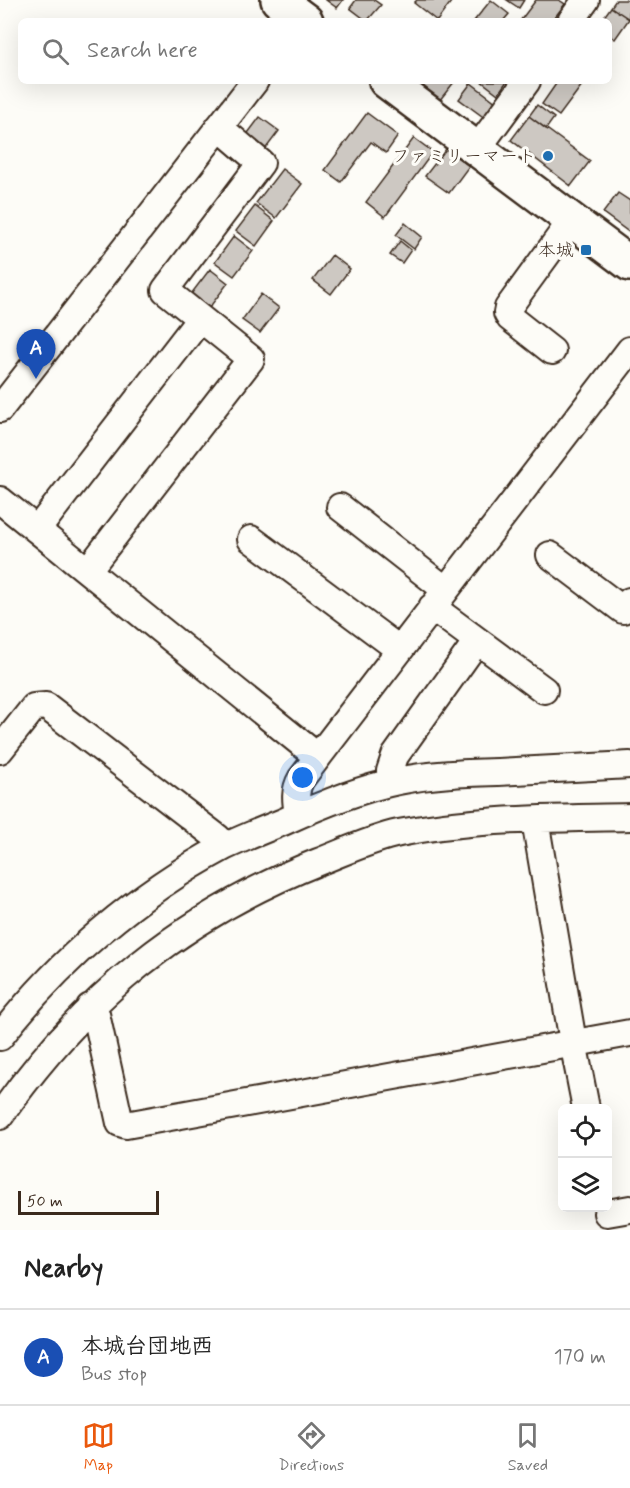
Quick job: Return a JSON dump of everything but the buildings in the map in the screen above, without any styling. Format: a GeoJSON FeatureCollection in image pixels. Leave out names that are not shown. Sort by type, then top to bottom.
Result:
{"type":"FeatureCollection","features":[{"type":"Feature","properties":{"kind":"main road"},"geometry":{"type":"LineString","coordinates":[[390,84],[630,264]]}},
{"type":"Feature","properties":{"kind":"street"},"geometry":{"type":"LineString","coordinates":[[573,18],[586,0]]}},
{"type":"Feature","properties":{"kind":"street"},"geometry":{"type":"LineString","coordinates":[[0,409],[253,84]]}},
{"type":"Feature","properties":{"kind":"street"},"geometry":{"type":"LineString","coordinates":[[477,149],[525,84]]}},
{"type":"Feature","properties":{"kind":"street"},"geometry":{"type":"LineString","coordinates":[[88,570],[251,359],[165,290],[261,163],[219,127]]}},
{"type":"Feature","properties":{"kind":"street"},"geometry":{"type":"LineString","coordinates":[[552,351],[510,318],[507,313],[508,308],[572,220]]}},
{"type":"Feature","properties":{"kind":"street"},"geometry":{"type":"LineString","coordinates":[[37,530],[200,319]]}},
{"type":"Feature","properties":{"kind":"street"},"geometry":{"type":"LineString","coordinates":[[298,815],[297,786],[630,350]]}},
{"type":"Feature","properties":{"kind":"street"},"geometry":{"type":"LineString","coordinates":[[0,501],[318,757]]}},
{"type":"Feature","properties":{"kind":"street"},"geometry":{"type":"LineString","coordinates":[[340,507],[439,598],[477,641],[544,690]]}},
{"type":"Feature","properties":{"kind":"street"},"geometry":{"type":"LineString","coordinates":[[251,539],[400,650]]}},
{"type":"Feature","properties":{"kind":"street"},"geometry":{"type":"LineString","coordinates":[[550,555],[623,610],[630,601]]}},
{"type":"Feature","properties":{"kind":"street"},"geometry":{"type":"LineString","coordinates":[[392,782],[390,771],[395,756],[477,641]]}},
{"type":"Feature","properties":{"kind":"street"},"geometry":{"type":"LineString","coordinates":[[0,750],[33,707],[46,706],[218,837],[224,847]]}},
{"type":"Feature","properties":{"kind":"street"},"geometry":{"type":"LineString","coordinates":[[0,1037],[8,1011],[39,990],[116,919],[158,888],[224,847],[298,815],[392,782],[440,775],[630,765]]}},
{"type":"Feature","properties":{"kind":"street"},"geometry":{"type":"LineString","coordinates":[[0,1116],[58,1040],[122,977],[196,923],[240,897],[293,872],[358,846],[396,834],[478,823],[630,817]]}},
{"type":"Feature","properties":{"kind":"street"},"geometry":{"type":"LineString","coordinates":[[535,820],[585,1104]]}},
{"type":"Feature","properties":{"kind":"street"},"geometry":{"type":"LineString","coordinates":[[90,1007],[96,1014],[120,1123],[126,1125],[630,1032]]}},
{"type":"Feature","properties":{"kind":"place","name":"ファミリーマート"},"geometry":{"type":"Point","coordinates":[548,156]}},
{"type":"Feature","properties":{"kind":"place","name":"本城"},"geometry":{"type":"Point","coordinates":[586,250]}},
{"type":"Feature","properties":{"kind":"place","name":"本城台団地西"},"geometry":{"type":"Point","coordinates":[36,379]}}]}
